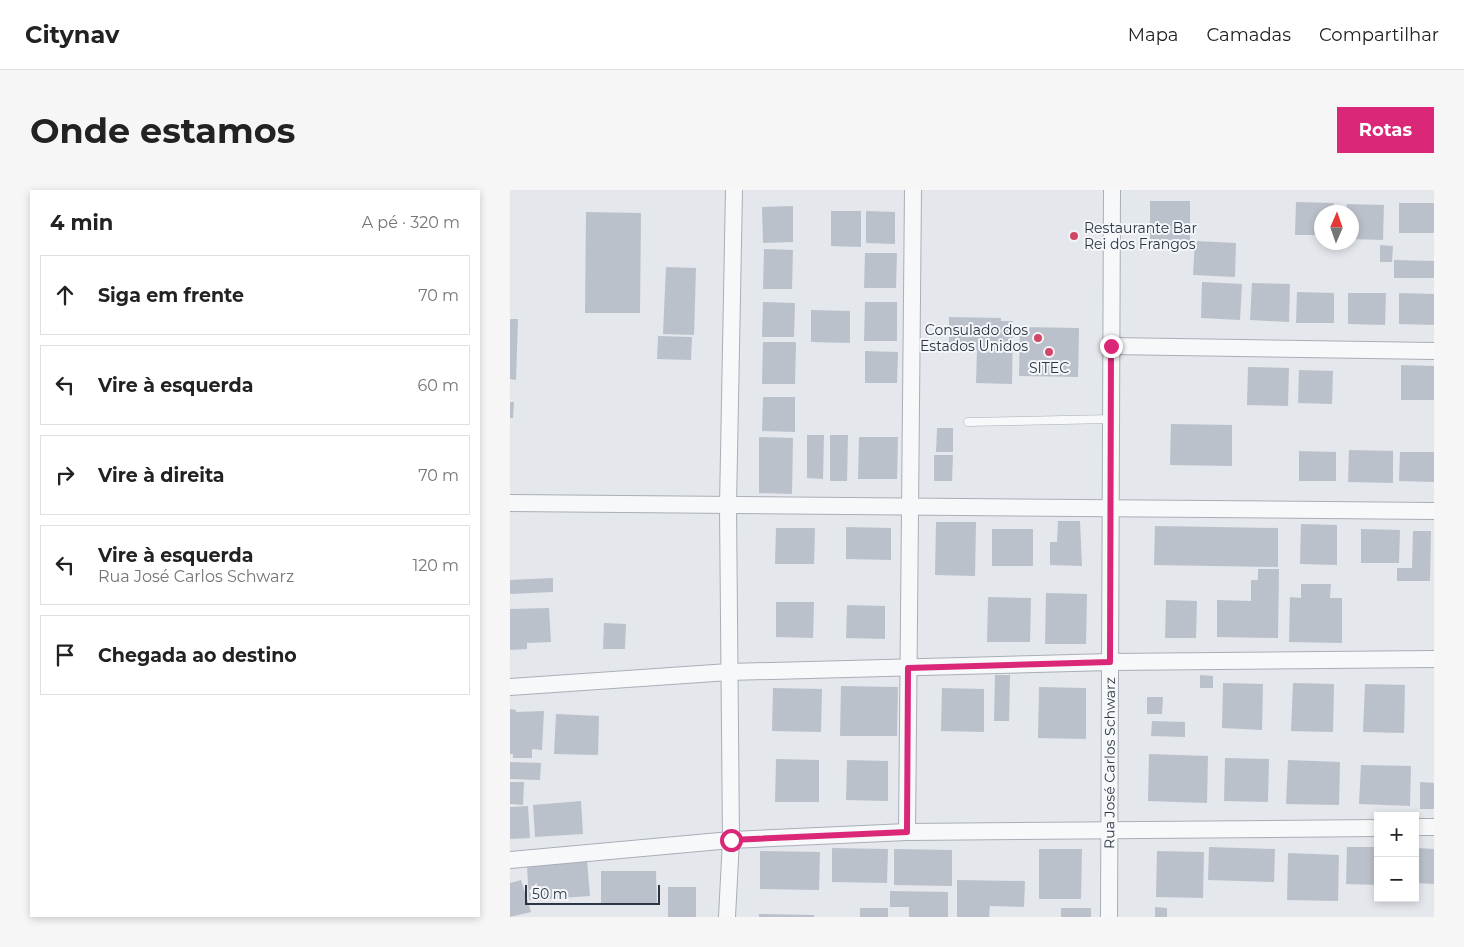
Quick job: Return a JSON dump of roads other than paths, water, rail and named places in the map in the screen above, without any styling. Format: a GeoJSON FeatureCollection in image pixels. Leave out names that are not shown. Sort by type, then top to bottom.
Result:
{"type":"FeatureCollection","features":[{"type":"Feature","properties":{"kind":"street"},"geometry":{"type":"LineString","coordinates":[[727,917],[731,840],[728,506],[734,190]]}},
{"type":"Feature","properties":{"kind":"street"},"geometry":{"type":"LineString","coordinates":[[907,832],[913,190]]}},
{"type":"Feature","properties":{"kind":"street","name":"Rua José Carlos Schwarz"},"geometry":{"type":"LineString","coordinates":[[1109,917],[1112,190]]}},
{"type":"Feature","properties":{"kind":"street"},"geometry":{"type":"LineString","coordinates":[[1111,346],[1434,351]]}},
{"type":"Feature","properties":{"kind":"street"},"geometry":{"type":"LineString","coordinates":[[510,503],[1434,511]]}},
{"type":"Feature","properties":{"kind":"street"},"geometry":{"type":"LineString","coordinates":[[510,687],[729,672],[1110,662],[1434,659]]}},
{"type":"Feature","properties":{"kind":"street"},"geometry":{"type":"LineString","coordinates":[[1419,827],[1434,827]]}},
{"type":"Feature","properties":{"kind":"street"},"geometry":{"type":"LineString","coordinates":[[510,860],[731,840],[907,832],[1374,828]]}},
{"type":"Feature","properties":{"kind":"lane"},"geometry":{"type":"LineString","coordinates":[[968,422],[1111,419]]}},
{"type":"Feature","properties":{"kind":"place","name":"Restaurante Bar Rei dos Frangos"},"geometry":{"type":"Point","coordinates":[1074,236]}},
{"type":"Feature","properties":{"kind":"place","name":"Consulado dos Estados Unidos"},"geometry":{"type":"Point","coordinates":[1038,338]}},
{"type":"Feature","properties":{"kind":"place","name":"SITEC"},"geometry":{"type":"Point","coordinates":[1049,352]}}]}
